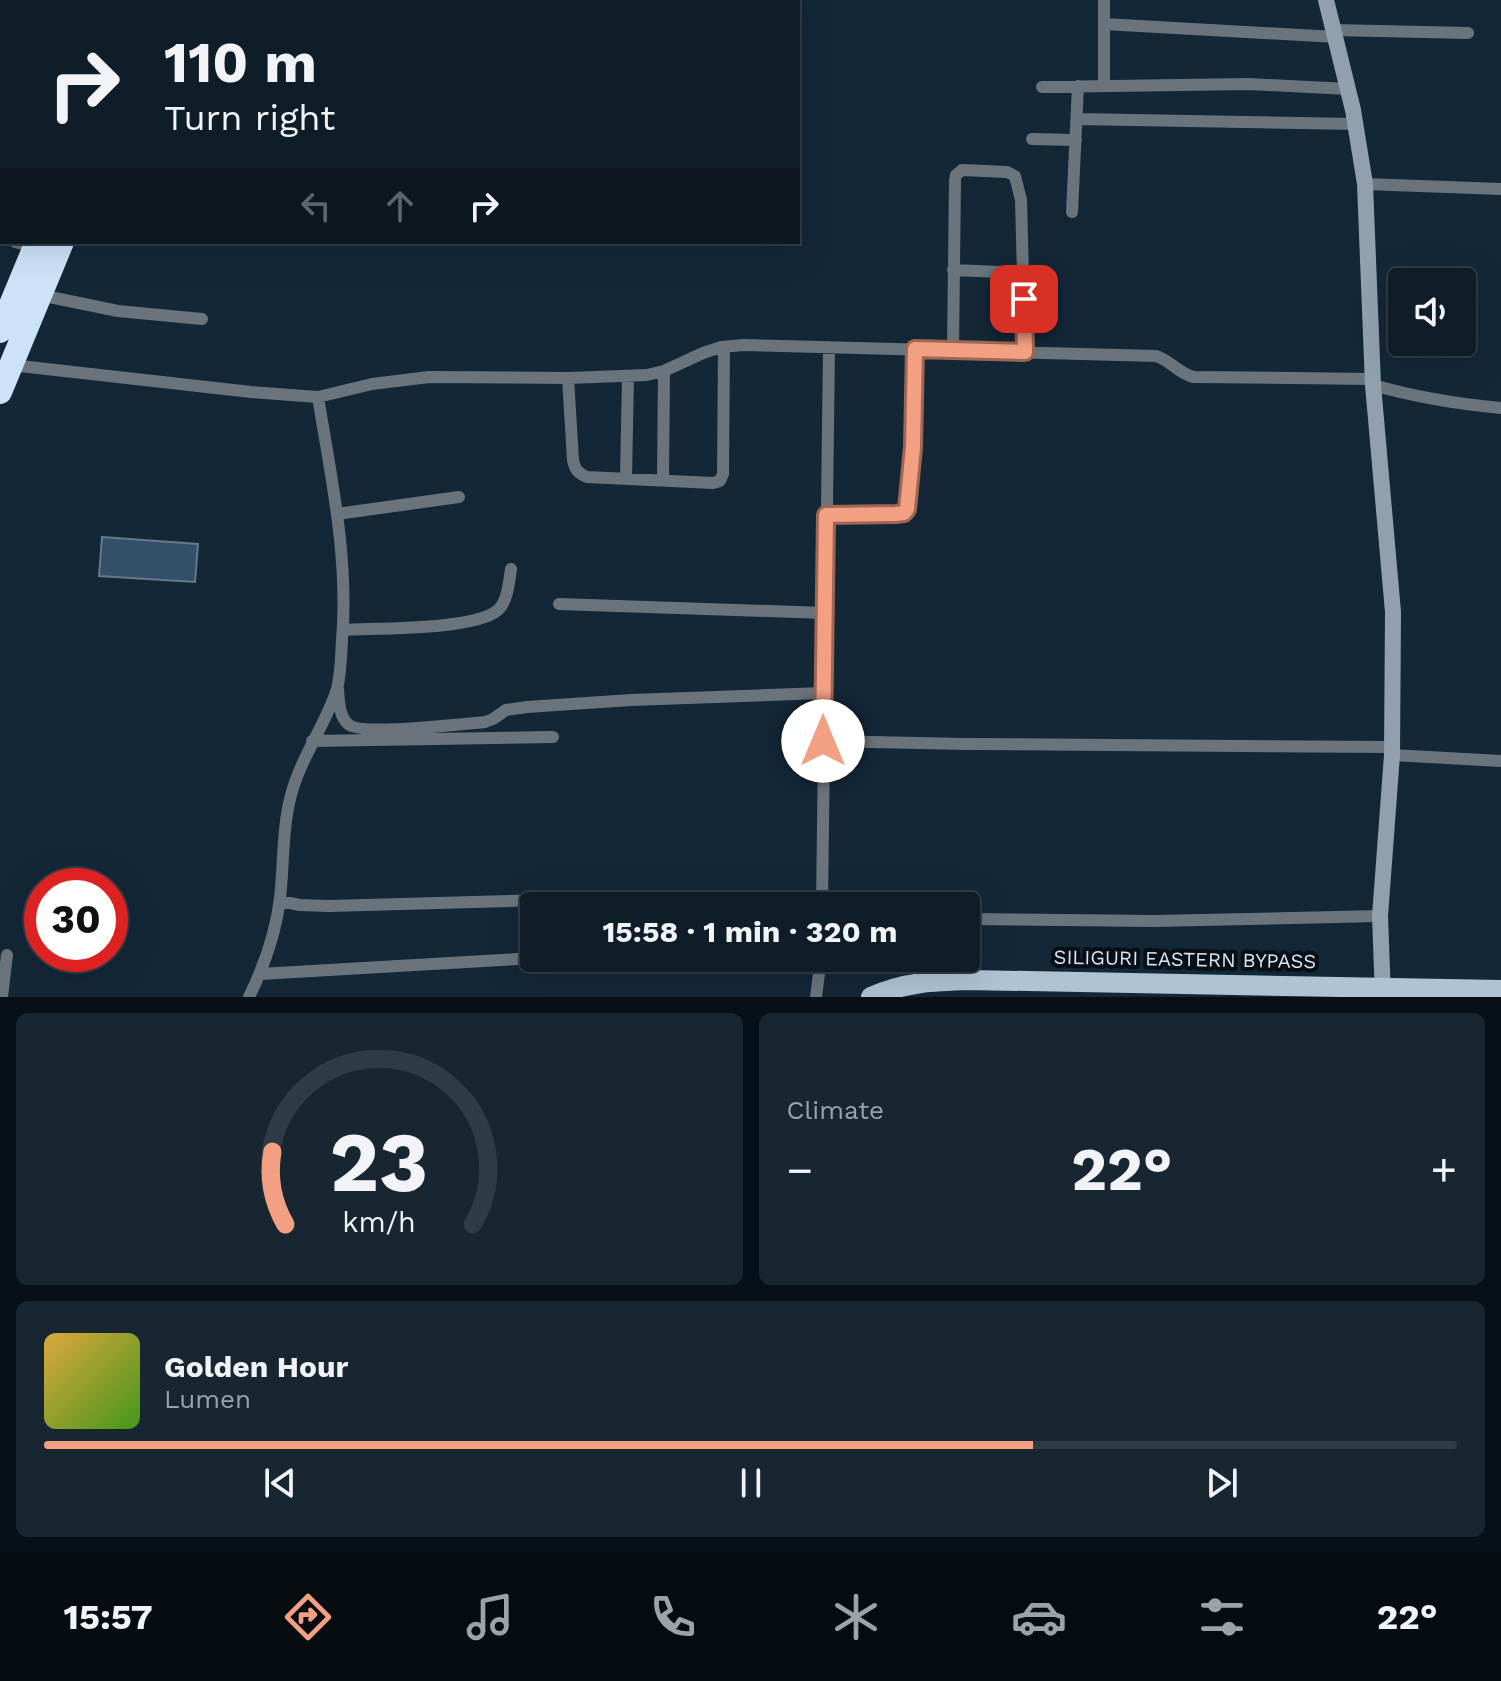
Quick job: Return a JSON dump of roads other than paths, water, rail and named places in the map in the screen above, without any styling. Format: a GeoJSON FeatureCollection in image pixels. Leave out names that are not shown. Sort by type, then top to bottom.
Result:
{"type":"FeatureCollection","features":[{"type":"Feature","properties":{"kind":"highway"},"geometry":{"type":"LineString","coordinates":[[1,324],[29,244]]}},
{"type":"Feature","properties":{"kind":"highway"},"geometry":{"type":"LineString","coordinates":[[0,392],[61,244]]}},
{"type":"Feature","properties":{"kind":"main road","name":"SILIGURI EASTERN BYPASS"},"geometry":{"type":"LineString","coordinates":[[871,997],[907,984],[970,980],[1383,992],[1501,990]]}},
{"type":"Feature","properties":{"kind":"main road","name":"SILIGURI EASTERN BYPASS"},"geometry":{"type":"LineString","coordinates":[[908,997],[944,991],[1199,997]]}},
{"type":"Feature","properties":{"kind":"street"},"geometry":{"type":"LineString","coordinates":[[1104,0],[1104,86]]}},
{"type":"Feature","properties":{"kind":"street"},"geometry":{"type":"LineString","coordinates":[[1326,0],[1356,124],[1365,184],[1373,382],[1393,612],[1392,751],[1380,916],[1383,992]]}},
{"type":"Feature","properties":{"kind":"street"},"geometry":{"type":"LineString","coordinates":[[1104,24],[1335,34],[1468,33]]}},
{"type":"Feature","properties":{"kind":"street"},"geometry":{"type":"LineString","coordinates":[[1042,87],[1249,84],[1348,89]]}},
{"type":"Feature","properties":{"kind":"street"},"geometry":{"type":"LineString","coordinates":[[1072,212],[1078,86]]}},
{"type":"Feature","properties":{"kind":"street"},"geometry":{"type":"LineString","coordinates":[[1077,119],[1356,124]]}},
{"type":"Feature","properties":{"kind":"street"},"geometry":{"type":"LineString","coordinates":[[1032,139],[1076,140]]}},
{"type":"Feature","properties":{"kind":"street"},"geometry":{"type":"LineString","coordinates":[[953,350],[955,181],[962,170],[1007,172],[1015,176],[1021,200],[1025,352]]}},
{"type":"Feature","properties":{"kind":"street"},"geometry":{"type":"LineString","coordinates":[[1365,184],[1501,189]]}},
{"type":"Feature","properties":{"kind":"street"},"geometry":{"type":"LineString","coordinates":[[953,270],[1023,273]]}},
{"type":"Feature","properties":{"kind":"street"},"geometry":{"type":"LineString","coordinates":[[40,295],[118,311],[202,319]]}},
{"type":"Feature","properties":{"kind":"street"},"geometry":{"type":"LineString","coordinates":[[11,365],[318,397],[372,384],[429,377],[647,375],[664,371],[703,353],[743,345],[1025,352],[1156,356],[1194,377],[1373,382],[1406,394],[1501,408]]}},
{"type":"Feature","properties":{"kind":"street"},"geometry":{"type":"LineString","coordinates":[[568,378],[571,439],[575,468],[580,474],[587,477],[713,483],[722,479],[724,347]]}},
{"type":"Feature","properties":{"kind":"street"},"geometry":{"type":"LineString","coordinates":[[822,892],[829,347]]}},
{"type":"Feature","properties":{"kind":"street"},"geometry":{"type":"LineString","coordinates":[[826,515],[896,514],[904,513],[907,509],[913,447],[915,349]]}},
{"type":"Feature","properties":{"kind":"street"},"geometry":{"type":"LineString","coordinates":[[663,480],[664,371]]}},
{"type":"Feature","properties":{"kind":"street"},"geometry":{"type":"LineString","coordinates":[[626,478],[628,377]]}},
{"type":"Feature","properties":{"kind":"street"},"geometry":{"type":"LineString","coordinates":[[318,397],[337,514],[344,600],[339,703],[345,723],[352,728],[378,730],[485,722],[506,710],[527,707],[823,693]]}},
{"type":"Feature","properties":{"kind":"street"},"geometry":{"type":"LineString","coordinates":[[337,514],[459,497]]}},
{"type":"Feature","properties":{"kind":"street"},"geometry":{"type":"LineString","coordinates":[[343,630],[432,626],[486,617],[503,603],[511,569]]}},
{"type":"Feature","properties":{"kind":"street"},"geometry":{"type":"LineString","coordinates":[[559,604],[825,613]]}},
{"type":"Feature","properties":{"kind":"street"},"geometry":{"type":"LineString","coordinates":[[249,997],[273,936],[280,901],[284,833],[291,795],[338,686]]}},
{"type":"Feature","properties":{"kind":"street"},"geometry":{"type":"LineString","coordinates":[[312,741],[553,737]]}},
{"type":"Feature","properties":{"kind":"street"},"geometry":{"type":"LineString","coordinates":[[823,741],[1392,751],[1501,761]]}},
{"type":"Feature","properties":{"kind":"street"},"geometry":{"type":"LineString","coordinates":[[280,901],[329,906],[520,901]]}},
{"type":"Feature","properties":{"kind":"street"},"geometry":{"type":"LineString","coordinates":[[980,919],[1154,921],[1380,916]]}},
{"type":"Feature","properties":{"kind":"street"},"geometry":{"type":"LineString","coordinates":[[2,997],[7,955]]}},
{"type":"Feature","properties":{"kind":"street"},"geometry":{"type":"LineString","coordinates":[[260,974],[520,959]]}},
{"type":"Feature","properties":{"kind":"street"},"geometry":{"type":"LineString","coordinates":[[816,997],[819,972]]}}]}
